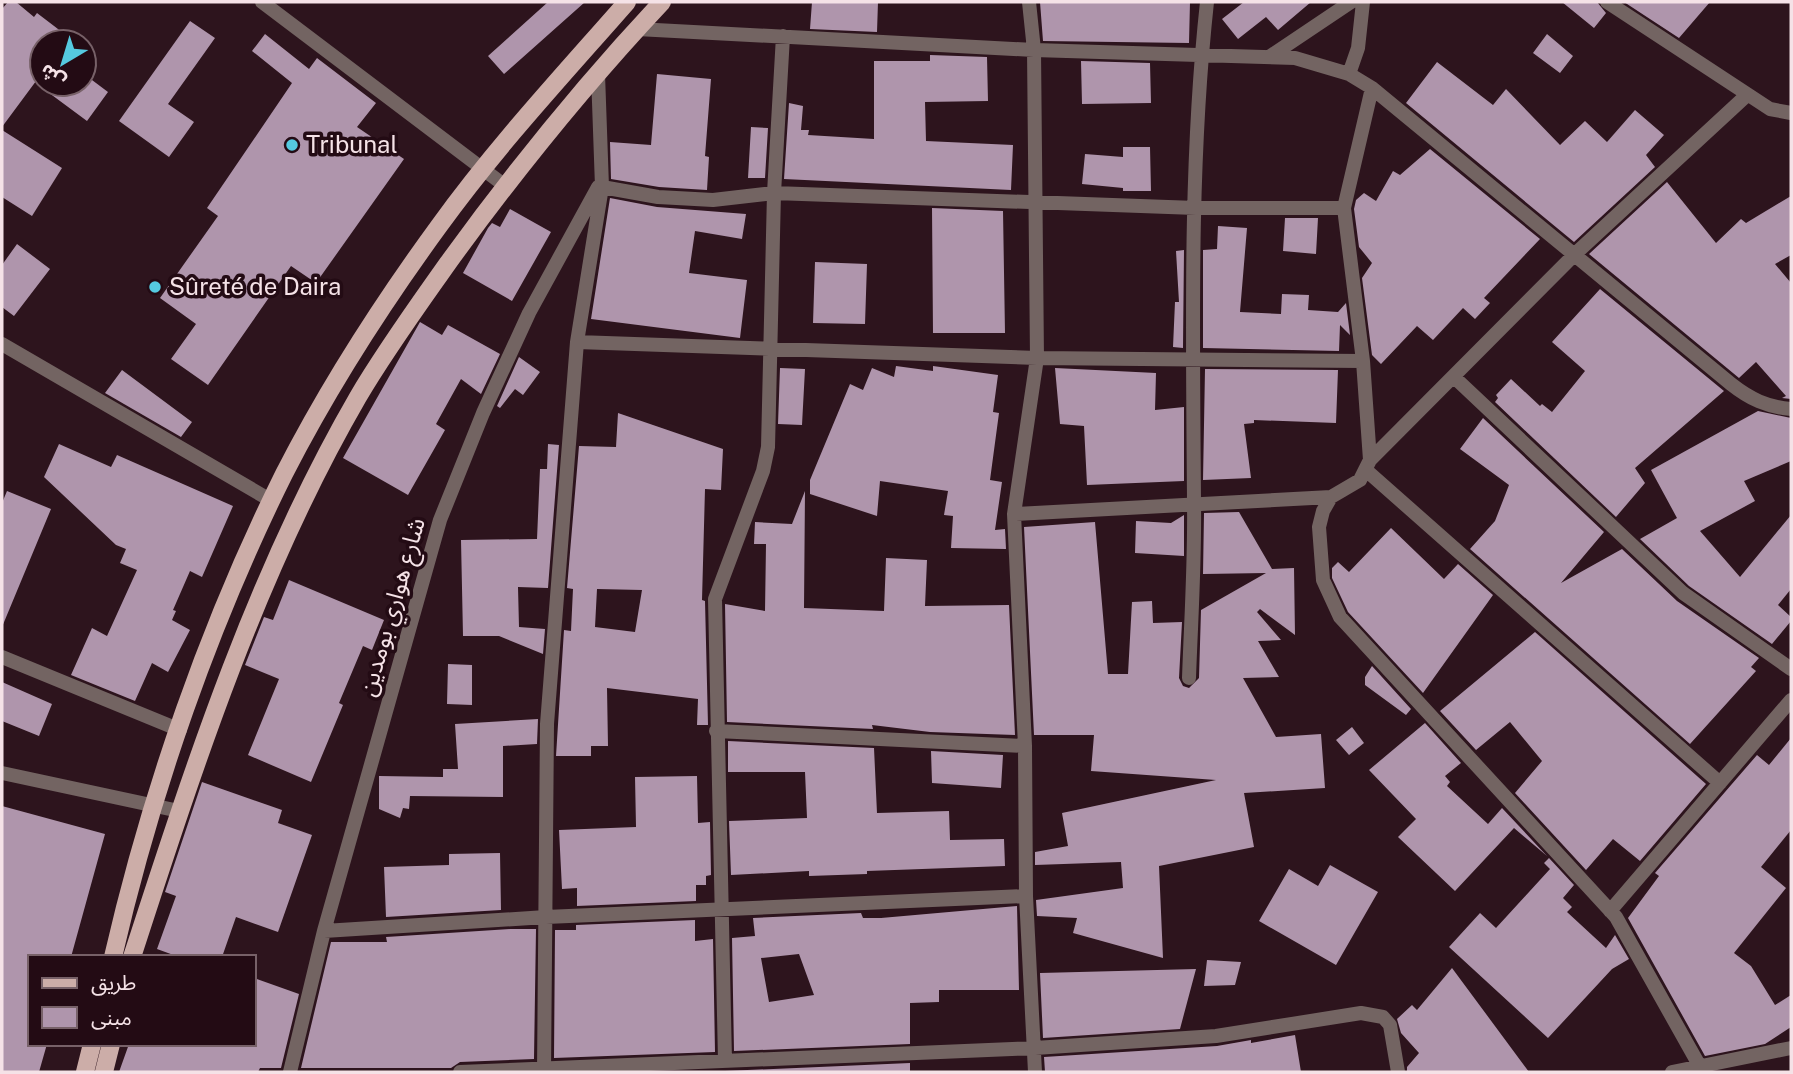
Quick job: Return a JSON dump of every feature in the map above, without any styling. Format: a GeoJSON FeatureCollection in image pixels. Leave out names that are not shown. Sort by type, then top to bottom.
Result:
{"type":"FeatureCollection","features":[{"type":"Feature","properties":{"kind":"main road"},"geometry":{"type":"LineString","coordinates":[[114,955],[155,804],[180,730],[235,585],[272,501],[352,355],[438,227],[482,169],[627,2]]}},
{"type":"Feature","properties":{"kind":"main road"},"geometry":{"type":"LineString","coordinates":[[133,955],[179,811],[261,597],[290,529],[352,408],[423,299],[504,185],[662,2]]}},
{"type":"Feature","properties":{"kind":"main road"},"geometry":{"type":"LineString","coordinates":[[85,1072],[92,1046]]}},
{"type":"Feature","properties":{"kind":"main road"},"geometry":{"type":"LineString","coordinates":[[104,1072],[110,1046]]}},
{"type":"Feature","properties":{"kind":"street"},"geometry":{"type":"LineString","coordinates":[[262,2],[504,185]]}},
{"type":"Feature","properties":{"kind":"street"},"geometry":{"type":"LineString","coordinates":[[1029,2],[1034,50],[1037,358],[1014,514],[1025,746],[1026,896],[1035,1072]]}},
{"type":"Feature","properties":{"kind":"street"},"geometry":{"type":"LineString","coordinates":[[1189,678],[1194,505],[1191,359],[1201,55],[1207,2]]}},
{"type":"Feature","properties":{"kind":"street"},"geometry":{"type":"LineString","coordinates":[[1269,57],[1351,2]]}},
{"type":"Feature","properties":{"kind":"street"},"geometry":{"type":"LineString","coordinates":[[1349,74],[1358,48],[1363,2]]}},
{"type":"Feature","properties":{"kind":"street"},"geometry":{"type":"LineString","coordinates":[[1607,2],[1770,109],[1791,113]]}},
{"type":"Feature","properties":{"kind":"street"},"geometry":{"type":"LineString","coordinates":[[637,29],[1034,50],[1295,58],[1349,74],[1372,88],[1750,398],[1774,408],[1791,409]]}},
{"type":"Feature","properties":{"kind":"street"},"geometry":{"type":"LineString","coordinates":[[725,1062],[715,599],[765,459],[774,193],[783,36]]}},
{"type":"Feature","properties":{"kind":"street"},"geometry":{"type":"LineString","coordinates":[[544,1071],[547,724],[577,342],[602,183],[598,74]]}},
{"type":"Feature","properties":{"kind":"street"},"geometry":{"type":"LineString","coordinates":[[1372,88],[1344,208],[1363,361],[1368,466],[1720,783]]}},
{"type":"Feature","properties":{"kind":"street"},"geometry":{"type":"LineString","coordinates":[[1014,514],[1331,497],[1360,480],[1368,466],[1574,255],[1747,94]]}},
{"type":"Feature","properties":{"kind":"street"},"geometry":{"type":"LineString","coordinates":[[602,183],[659,197],[713,200],[774,193],[1196,208],[1344,208]]}},
{"type":"Feature","properties":{"kind":"street","name":"شارع هواري بومدين"},"geometry":{"type":"LineString","coordinates":[[290,1072],[324,932],[440,520],[529,313],[602,183]]}},
{"type":"Feature","properties":{"kind":"street"},"geometry":{"type":"LineString","coordinates":[[577,342],[1037,358],[1363,361]]}},
{"type":"Feature","properties":{"kind":"street"},"geometry":{"type":"LineString","coordinates":[[2,344],[272,501]]}},
{"type":"Feature","properties":{"kind":"street"},"geometry":{"type":"LineString","coordinates":[[1454,377],[1683,593],[1791,669]]}},
{"type":"Feature","properties":{"kind":"street"},"geometry":{"type":"LineString","coordinates":[[1331,497],[1323,511],[1319,527],[1320,555],[1323,579],[1340,617],[1610,911],[1625,931],[1701,1069]]}},
{"type":"Feature","properties":{"kind":"street"},"geometry":{"type":"LineString","coordinates":[[2,657],[180,730]]}},
{"type":"Feature","properties":{"kind":"street"},"geometry":{"type":"LineString","coordinates":[[1610,911],[1791,700]]}},
{"type":"Feature","properties":{"kind":"street"},"geometry":{"type":"LineString","coordinates":[[716,731],[1025,746]]}},
{"type":"Feature","properties":{"kind":"street"},"geometry":{"type":"LineString","coordinates":[[2,773],[179,811]]}},
{"type":"Feature","properties":{"kind":"street"},"geometry":{"type":"LineString","coordinates":[[324,932],[545,917],[1026,896]]}},
{"type":"Feature","properties":{"kind":"street"},"geometry":{"type":"LineString","coordinates":[[460,1072],[544,1071],[1216,1037],[1361,1013],[1383,1017],[1390,1025],[1398,1072]]}},
{"type":"Feature","properties":{"kind":"street"},"geometry":{"type":"LineString","coordinates":[[1672,1072],[1701,1069],[1791,1048]]}},
{"type":"Feature","properties":{"kind":"building"},"geometry":{"type":"Polygon","coordinates":[[[8,2],[16,2],[34,17],[37,13],[57,28],[28,28],[28,92],[2,127],[2,9],[8,2]]]}},
{"type":"Feature","properties":{"kind":"building"},"geometry":{"type":"Polygon","coordinates":[[[548,2],[585,2],[504,74],[488,56],[548,2]]]}},
{"type":"Feature","properties":{"kind":"building"},"geometry":{"type":"Polygon","coordinates":[[[812,2],[878,2],[877,32],[810,29],[812,2]]]}},
{"type":"Feature","properties":{"kind":"building"},"geometry":{"type":"Polygon","coordinates":[[[1040,2],[1190,2],[1189,43],[1043,41],[1040,2]]]}},
{"type":"Feature","properties":{"kind":"building"},"geometry":{"type":"Polygon","coordinates":[[[1244,2],[1311,2],[1278,30],[1266,17],[1238,39],[1222,19],[1244,2]]]}},
{"type":"Feature","properties":{"kind":"building"},"geometry":{"type":"Polygon","coordinates":[[[1562,2],[1597,2],[1606,13],[1594,28],[1562,2]]]}},
{"type":"Feature","properties":{"kind":"building"},"geometry":{"type":"Polygon","coordinates":[[[1624,2],[1710,2],[1679,38],[1624,2]]]}},
{"type":"Feature","properties":{"kind":"building"},"geometry":{"type":"Polygon","coordinates":[[[190,21],[215,38],[168,104],[194,122],[169,157],[119,121],[190,21]]]}},
{"type":"Feature","properties":{"kind":"building"},"geometry":{"type":"Polygon","coordinates":[[[265,34],[309,69],[317,58],[376,103],[357,127],[404,159],[316,283],[291,266],[208,385],[171,359],[196,324],[160,298],[218,216],[207,208],[292,83],[252,51],[265,34]]]}},
{"type":"Feature","properties":{"kind":"building"},"geometry":{"type":"Polygon","coordinates":[[[1547,34],[1573,56],[1560,73],[1533,53],[1547,34]]]}},
{"type":"Feature","properties":{"kind":"building"},"geometry":{"type":"Polygon","coordinates":[[[930,55],[987,57],[988,101],[925,102],[926,141],[1013,145],[1011,190],[784,179],[789,103],[803,106],[801,130],[809,130],[808,135],[874,139],[874,61],[930,61],[930,55]]]}},
{"type":"Feature","properties":{"kind":"building"},"geometry":{"type":"Polygon","coordinates":[[[1081,61],[1150,63],[1151,103],[1082,104],[1081,61]]]}},
{"type":"Feature","properties":{"kind":"building"},"geometry":{"type":"Polygon","coordinates":[[[1437,62],[1493,105],[1506,89],[1560,145],[1585,121],[1607,142],[1635,110],[1664,135],[1646,155],[1655,167],[1574,242],[1406,103],[1437,62]]]}},
{"type":"Feature","properties":{"kind":"building"},"geometry":{"type":"Polygon","coordinates":[[[657,74],[711,79],[705,156],[709,157],[707,190],[659,187],[611,179],[610,142],[651,145],[657,74]]]}},
{"type":"Feature","properties":{"kind":"building"},"geometry":{"type":"Polygon","coordinates":[[[98,84],[108,92],[87,121],[56,98],[98,98],[98,84]]]}},
{"type":"Feature","properties":{"kind":"building"},"geometry":{"type":"Polygon","coordinates":[[[751,127],[768,128],[765,178],[748,178],[751,127]]]}},
{"type":"Feature","properties":{"kind":"building"},"geometry":{"type":"Polygon","coordinates":[[[2,130],[62,168],[32,216],[2,197],[2,130]]]}},
{"type":"Feature","properties":{"kind":"building"},"geometry":{"type":"Polygon","coordinates":[[[1123,147],[1150,147],[1151,191],[1123,191],[1123,188],[1082,184],[1085,154],[1123,157],[1123,147]]]}},
{"type":"Feature","properties":{"kind":"building"},"geometry":{"type":"Polygon","coordinates":[[[1430,149],[1540,239],[1484,298],[1490,303],[1475,319],[1463,308],[1433,340],[1417,326],[1381,364],[1372,355],[1362,278],[1372,263],[1359,247],[1354,209],[1356,200],[1364,193],[1376,201],[1393,171],[1400,175],[1430,149]]]}},
{"type":"Feature","properties":{"kind":"building"},"geometry":{"type":"Polygon","coordinates":[[[1667,182],[1716,243],[1741,219],[1746,223],[1791,196],[1791,255],[1775,264],[1791,283],[1791,399],[1782,398],[1786,396],[1756,362],[1739,378],[1589,254],[1667,182]]]}},
{"type":"Feature","properties":{"kind":"building"},"geometry":{"type":"Polygon","coordinates":[[[610,198],[657,207],[746,214],[742,239],[695,231],[689,273],[747,280],[740,338],[591,319],[610,198]]]}},
{"type":"Feature","properties":{"kind":"building"},"geometry":{"type":"Polygon","coordinates":[[[932,208],[1003,211],[1005,333],[933,333],[932,208]]]}},
{"type":"Feature","properties":{"kind":"building"},"geometry":{"type":"Polygon","coordinates":[[[510,209],[551,232],[512,301],[463,273],[488,228],[492,223],[500,227],[510,209]]]}},
{"type":"Feature","properties":{"kind":"building"},"geometry":{"type":"Polygon","coordinates":[[[1285,218],[1318,218],[1316,254],[1283,251],[1285,218]]]}},
{"type":"Feature","properties":{"kind":"building"},"geometry":{"type":"Polygon","coordinates":[[[1218,226],[1247,228],[1240,312],[1281,314],[1282,294],[1309,295],[1308,310],[1338,312],[1346,303],[1350,335],[1340,325],[1339,351],[1203,348],[1203,250],[1217,249],[1218,226]]]}},
{"type":"Feature","properties":{"kind":"building"},"geometry":{"type":"Polygon","coordinates":[[[17,244],[50,269],[14,316],[2,307],[2,265],[17,244]]]}},
{"type":"Feature","properties":{"kind":"building"},"geometry":{"type":"Polygon","coordinates":[[[1184,250],[1183,348],[1173,347],[1175,302],[1179,302],[1176,251],[1184,250]]]}},
{"type":"Feature","properties":{"kind":"building"},"geometry":{"type":"Polygon","coordinates":[[[815,262],[867,264],[865,324],[813,323],[815,262]]]}},
{"type":"Feature","properties":{"kind":"building"},"geometry":{"type":"Polygon","coordinates":[[[1600,289],[1724,391],[1635,468],[1645,483],[1616,517],[1495,402],[1498,398],[1496,395],[1511,379],[1540,406],[1542,404],[1552,412],[1585,371],[1552,342],[1600,289]]]}},
{"type":"Feature","properties":{"kind":"building"},"geometry":{"type":"Polygon","coordinates":[[[420,322],[442,335],[448,325],[500,354],[481,394],[461,379],[436,424],[445,430],[408,495],[343,458],[420,322]]]}},
{"type":"Feature","properties":{"kind":"building"},"geometry":{"type":"Polygon","coordinates":[[[519,357],[540,372],[523,395],[515,389],[500,408],[497,406],[519,357]]]}},
{"type":"Feature","properties":{"kind":"building"},"geometry":{"type":"Polygon","coordinates":[[[896,366],[933,371],[933,366],[998,375],[993,412],[999,413],[990,480],[1002,482],[995,530],[1005,529],[1006,549],[951,548],[953,516],[944,515],[948,491],[880,481],[877,516],[810,494],[810,480],[850,384],[863,390],[872,368],[894,377],[896,366]]]}},
{"type":"Feature","properties":{"kind":"building"},"geometry":{"type":"Polygon","coordinates":[[[780,368],[805,369],[802,425],[778,424],[780,368]]]}},
{"type":"Feature","properties":{"kind":"building"},"geometry":{"type":"Polygon","coordinates":[[[1055,368],[1156,373],[1155,410],[1184,407],[1184,481],[1087,485],[1084,426],[1060,424],[1055,368]]]}},
{"type":"Feature","properties":{"kind":"building"},"geometry":{"type":"Polygon","coordinates":[[[1205,369],[1338,370],[1336,423],[1254,420],[1254,423],[1244,424],[1251,478],[1203,480],[1205,369]]]}},
{"type":"Feature","properties":{"kind":"building"},"geometry":{"type":"Polygon","coordinates":[[[122,370],[192,422],[181,437],[105,393],[122,370]]]}},
{"type":"Feature","properties":{"kind":"building"},"geometry":{"type":"Polygon","coordinates":[[[1758,411],[1791,418],[1791,461],[1744,481],[1755,501],[1700,531],[1740,577],[1791,515],[1791,589],[1778,605],[1791,617],[1791,621],[1772,644],[1689,586],[1640,539],[1677,518],[1651,470],[1758,411]]]}},
{"type":"Feature","properties":{"kind":"building"},"geometry":{"type":"Polygon","coordinates":[[[618,413],[723,449],[721,490],[705,489],[702,600],[705,601],[708,725],[697,725],[698,699],[607,688],[608,746],[591,746],[591,756],[556,756],[564,630],[571,631],[573,589],[567,588],[579,446],[616,447],[618,413]],[[597,589],[595,627],[635,632],[642,590],[597,589]]]}},
{"type":"Feature","properties":{"kind":"building"},"geometry":{"type":"Polygon","coordinates":[[[1483,418],[1604,532],[1561,583],[1622,549],[1677,601],[1759,658],[1751,667],[1756,671],[1690,744],[1470,549],[1495,521],[1509,485],[1460,449],[1483,418]]]}},
{"type":"Feature","properties":{"kind":"building"},"geometry":{"type":"Polygon","coordinates":[[[59,444],[111,467],[117,455],[233,506],[202,577],[190,571],[173,610],[176,611],[172,620],[190,630],[168,672],[152,663],[135,701],[71,675],[92,628],[107,636],[137,570],[120,563],[126,549],[116,545],[44,477],[59,444]]]}},
{"type":"Feature","properties":{"kind":"building"},"geometry":{"type":"Polygon","coordinates":[[[548,444],[559,445],[548,588],[518,587],[519,627],[545,629],[543,654],[499,636],[463,636],[461,540],[537,539],[540,469],[547,469],[548,444]]]}},
{"type":"Feature","properties":{"kind":"building"},"geometry":{"type":"Polygon","coordinates":[[[7,491],[51,509],[2,627],[2,503],[7,491]]]}},
{"type":"Feature","properties":{"kind":"building"},"geometry":{"type":"Polygon","coordinates":[[[805,491],[804,608],[884,611],[886,558],[927,560],[925,606],[1009,605],[1015,735],[930,732],[872,725],[873,729],[727,722],[725,604],[765,611],[766,544],[754,544],[755,522],[792,524],[805,491]]]}},
{"type":"Feature","properties":{"kind":"building"},"geometry":{"type":"Polygon","coordinates":[[[1239,512],[1272,569],[1294,568],[1295,635],[1260,609],[1257,612],[1281,640],[1258,641],[1279,677],[1243,678],[1276,737],[1321,734],[1325,788],[1244,793],[1254,847],[1159,866],[1163,958],[1073,933],[1077,918],[1037,916],[1036,900],[1123,888],[1121,862],[1035,865],[1035,852],[1068,846],[1062,813],[1216,780],[1091,771],[1094,735],[1034,735],[1024,527],[1095,522],[1108,674],[1128,674],[1132,602],[1152,601],[1153,623],[1182,622],[1179,678],[1183,686],[1189,688],[1199,678],[1201,610],[1266,573],[1203,574],[1204,513],[1239,512]]]}},
{"type":"Feature","properties":{"kind":"building"},"geometry":{"type":"Polygon","coordinates":[[[1184,515],[1184,556],[1135,553],[1136,521],[1171,523],[1184,515]]]}},
{"type":"Feature","properties":{"kind":"building"},"geometry":{"type":"Polygon","coordinates":[[[1391,528],[1444,579],[1458,564],[1493,595],[1423,693],[1348,612],[1332,578],[1332,568],[1338,562],[1349,572],[1391,528]]]}},
{"type":"Feature","properties":{"kind":"building"},"geometry":{"type":"Polygon","coordinates":[[[289,580],[384,620],[372,650],[363,646],[339,703],[343,705],[311,782],[248,755],[279,679],[245,665],[264,617],[273,620],[289,580]]]}},
{"type":"Feature","properties":{"kind":"building"},"geometry":{"type":"Polygon","coordinates":[[[1535,632],[1706,784],[1640,861],[1613,839],[1586,870],[1515,793],[1542,761],[1510,722],[1476,750],[1440,711],[1535,632]]]}},
{"type":"Feature","properties":{"kind":"building"},"geometry":{"type":"Polygon","coordinates":[[[448,664],[472,665],[472,705],[447,704],[448,664]]]}},
{"type":"Feature","properties":{"kind":"building"},"geometry":{"type":"Polygon","coordinates":[[[1372,666],[1411,709],[1406,715],[1365,685],[1365,677],[1372,666]]]}},
{"type":"Feature","properties":{"kind":"building"},"geometry":{"type":"Polygon","coordinates":[[[2,682],[52,704],[39,736],[2,721],[2,682]]]}},
{"type":"Feature","properties":{"kind":"building"},"geometry":{"type":"Polygon","coordinates":[[[538,719],[537,744],[503,746],[503,797],[410,796],[409,809],[403,808],[400,818],[379,809],[379,776],[443,777],[443,769],[458,769],[455,724],[538,719]]]}},
{"type":"Feature","properties":{"kind":"building"},"geometry":{"type":"Polygon","coordinates":[[[1425,723],[1461,763],[1445,776],[1450,782],[1447,786],[1488,824],[1502,808],[1547,856],[1514,828],[1455,891],[1398,837],[1416,819],[1369,770],[1425,723]]]}},
{"type":"Feature","properties":{"kind":"building"},"geometry":{"type":"Polygon","coordinates":[[[1352,727],[1364,743],[1349,755],[1336,740],[1352,727]]]}},
{"type":"Feature","properties":{"kind":"building"},"geometry":{"type":"Polygon","coordinates":[[[1791,738],[1791,830],[1761,867],[1786,888],[1734,953],[1751,966],[1775,1005],[1791,995],[1791,1027],[1765,1044],[1705,1056],[1628,918],[1659,876],[1655,873],[1757,755],[1769,765],[1791,738]]]}},
{"type":"Feature","properties":{"kind":"building"},"geometry":{"type":"Polygon","coordinates":[[[728,741],[874,748],[877,813],[949,811],[950,840],[1004,839],[1005,866],[809,876],[809,871],[731,875],[729,821],[807,818],[805,772],[728,772],[728,741]]]}},
{"type":"Feature","properties":{"kind":"building"},"geometry":{"type":"Polygon","coordinates":[[[931,751],[1003,755],[1001,788],[932,783],[931,751]]]}},
{"type":"Feature","properties":{"kind":"building"},"geometry":{"type":"Polygon","coordinates":[[[697,776],[698,823],[710,822],[711,875],[706,876],[706,885],[696,885],[696,901],[577,906],[577,888],[562,889],[559,830],[636,827],[635,777],[697,776]]]}},
{"type":"Feature","properties":{"kind":"building"},"geometry":{"type":"Polygon","coordinates":[[[202,782],[282,810],[278,823],[312,835],[278,932],[236,917],[223,955],[174,955],[157,949],[176,896],[165,892],[202,782]]]}},
{"type":"Feature","properties":{"kind":"building"},"geometry":{"type":"Polygon","coordinates":[[[2,806],[105,834],[72,955],[28,955],[28,1046],[46,1046],[39,1072],[2,1072],[2,806]]]}},
{"type":"Feature","properties":{"kind":"building"},"geometry":{"type":"Polygon","coordinates":[[[500,853],[501,910],[386,917],[384,867],[449,865],[449,854],[500,853]]]}},
{"type":"Feature","properties":{"kind":"building"},"geometry":{"type":"Polygon","coordinates":[[[1549,858],[1574,885],[1563,898],[1572,907],[1567,912],[1606,948],[1615,935],[1629,959],[1612,969],[1548,1038],[1449,947],[1480,913],[1496,928],[1550,869],[1544,863],[1549,858]]]}},
{"type":"Feature","properties":{"kind":"building"},"geometry":{"type":"Polygon","coordinates":[[[1330,865],[1378,892],[1336,965],[1259,921],[1289,869],[1318,886],[1330,865]]]}},
{"type":"Feature","properties":{"kind":"building"},"geometry":{"type":"Polygon","coordinates":[[[1017,906],[1019,990],[939,990],[939,1002],[910,1003],[910,1044],[734,1051],[732,938],[755,936],[753,918],[861,913],[863,918],[1017,906]],[[799,954],[761,958],[769,1002],[814,995],[799,954]]]}},
{"type":"Feature","properties":{"kind":"building"},"geometry":{"type":"Polygon","coordinates":[[[695,920],[695,941],[713,939],[715,1052],[554,1058],[555,930],[576,930],[576,925],[695,920]]]}},
{"type":"Feature","properties":{"kind":"building"},"geometry":{"type":"Polygon","coordinates":[[[536,929],[534,1059],[460,1062],[451,1068],[301,1068],[331,942],[387,942],[386,937],[536,929]]]}},
{"type":"Feature","properties":{"kind":"building"},"geometry":{"type":"Polygon","coordinates":[[[1207,960],[1241,962],[1235,985],[1204,986],[1207,960]]]}},
{"type":"Feature","properties":{"kind":"building"},"geometry":{"type":"Polygon","coordinates":[[[1452,968],[1529,1072],[1407,1072],[1407,1067],[1419,1053],[1401,1033],[1397,1019],[1412,1005],[1417,1010],[1452,968]]]}},
{"type":"Feature","properties":{"kind":"building"},"geometry":{"type":"Polygon","coordinates":[[[1196,969],[1180,1029],[1043,1038],[1040,973],[1196,969]]]}},
{"type":"Feature","properties":{"kind":"building"},"geometry":{"type":"Polygon","coordinates":[[[256,979],[299,994],[281,1068],[260,1068],[258,1072],[119,1072],[128,1046],[256,1046],[256,979]]]}},
{"type":"Feature","properties":{"kind":"building"},"geometry":{"type":"Polygon","coordinates":[[[1295,1035],[1301,1072],[1045,1072],[1044,1057],[1217,1046],[1295,1035]]]}},
{"type":"Feature","properties":{"kind":"building"},"geometry":{"type":"Polygon","coordinates":[[[910,1063],[910,1072],[685,1072],[725,1071],[910,1063]]]}},
{"type":"Feature","properties":{"kind":"place","name":"Tribunal"},"geometry":{"type":"Point","coordinates":[292,145]}},
{"type":"Feature","properties":{"kind":"place","name":"Sûreté de Daira"},"geometry":{"type":"Point","coordinates":[155,287]}}]}
